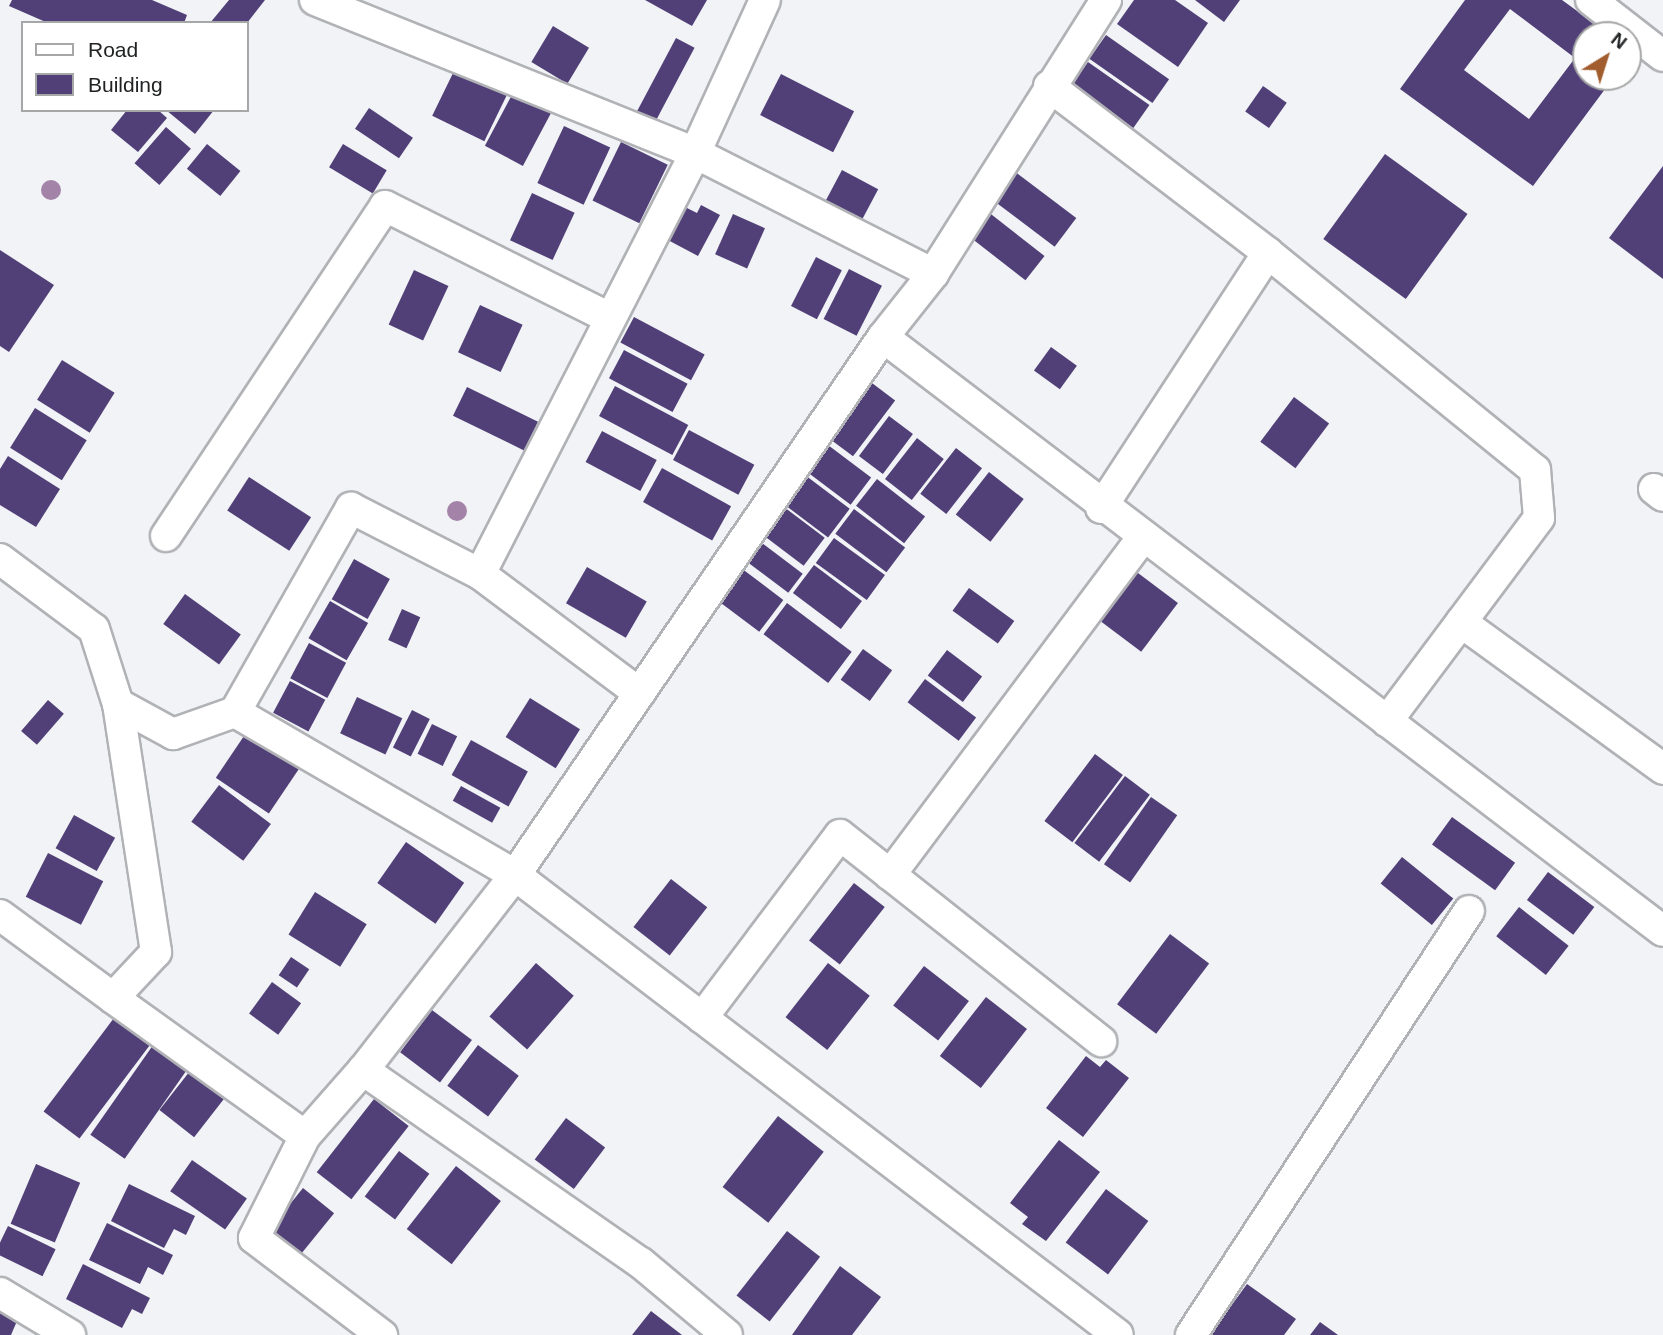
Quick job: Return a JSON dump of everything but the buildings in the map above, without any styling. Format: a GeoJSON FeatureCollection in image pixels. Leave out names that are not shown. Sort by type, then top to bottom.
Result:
{"type":"FeatureCollection","features":[{"type":"Feature","properties":{"kind":"street"},"geometry":{"type":"LineString","coordinates":[[315,0],[364,11],[695,153],[933,274]]}},
{"type":"Feature","properties":{"kind":"street"},"geometry":{"type":"LineString","coordinates":[[480,573],[695,153],[765,0]]}},
{"type":"Feature","properties":{"kind":"street"},"geometry":{"type":"LineString","coordinates":[[382,1335],[254,1238],[305,1136],[363,1070],[514,875],[883,337],[933,274],[1049,86],[1106,0]]}},
{"type":"Feature","properties":{"kind":"street"},"geometry":{"type":"LineString","coordinates":[[1591,0],[1663,56]]}},
{"type":"Feature","properties":{"kind":"street"},"geometry":{"type":"LineString","coordinates":[[1049,86],[1268,253],[1535,470],[1539,517],[1388,721]]}},
{"type":"Feature","properties":{"kind":"street"},"geometry":{"type":"LineString","coordinates":[[166,536],[385,206],[610,318]]}},
{"type":"Feature","properties":{"kind":"street"},"geometry":{"type":"LineString","coordinates":[[1101,508],[1268,253]]}},
{"type":"Feature","properties":{"kind":"street"},"geometry":{"type":"LineString","coordinates":[[883,337],[1141,539],[1388,721],[1663,931]]}},
{"type":"Feature","properties":{"kind":"street"},"geometry":{"type":"LineString","coordinates":[[118,705],[173,734],[235,712],[351,508],[480,573],[639,693]]}},
{"type":"Feature","properties":{"kind":"street"},"geometry":{"type":"LineString","coordinates":[[890,875],[1141,539]]}},
{"type":"Feature","properties":{"kind":"street"},"geometry":{"type":"LineString","coordinates":[[0,559],[94,629],[118,705],[156,951],[113,998]]}},
{"type":"Feature","properties":{"kind":"street"},"geometry":{"type":"LineString","coordinates":[[1461,622],[1663,769]]}},
{"type":"Feature","properties":{"kind":"street"},"geometry":{"type":"LineString","coordinates":[[235,712],[514,875],[1118,1335]]}},
{"type":"Feature","properties":{"kind":"street"},"geometry":{"type":"LineString","coordinates":[[702,1018],[840,835],[1101,1041]]}},
{"type":"Feature","properties":{"kind":"street"},"geometry":{"type":"LineString","coordinates":[[1191,1335],[1469,911]]}},
{"type":"Feature","properties":{"kind":"street"},"geometry":{"type":"LineString","coordinates":[[0,915],[305,1136]]}},
{"type":"Feature","properties":{"kind":"street"},"geometry":{"type":"LineString","coordinates":[[363,1070],[641,1263],[727,1335]]}},
{"type":"Feature","properties":{"kind":"street"},"geometry":{"type":"LineString","coordinates":[[0,1293],[70,1335]]}}]}
